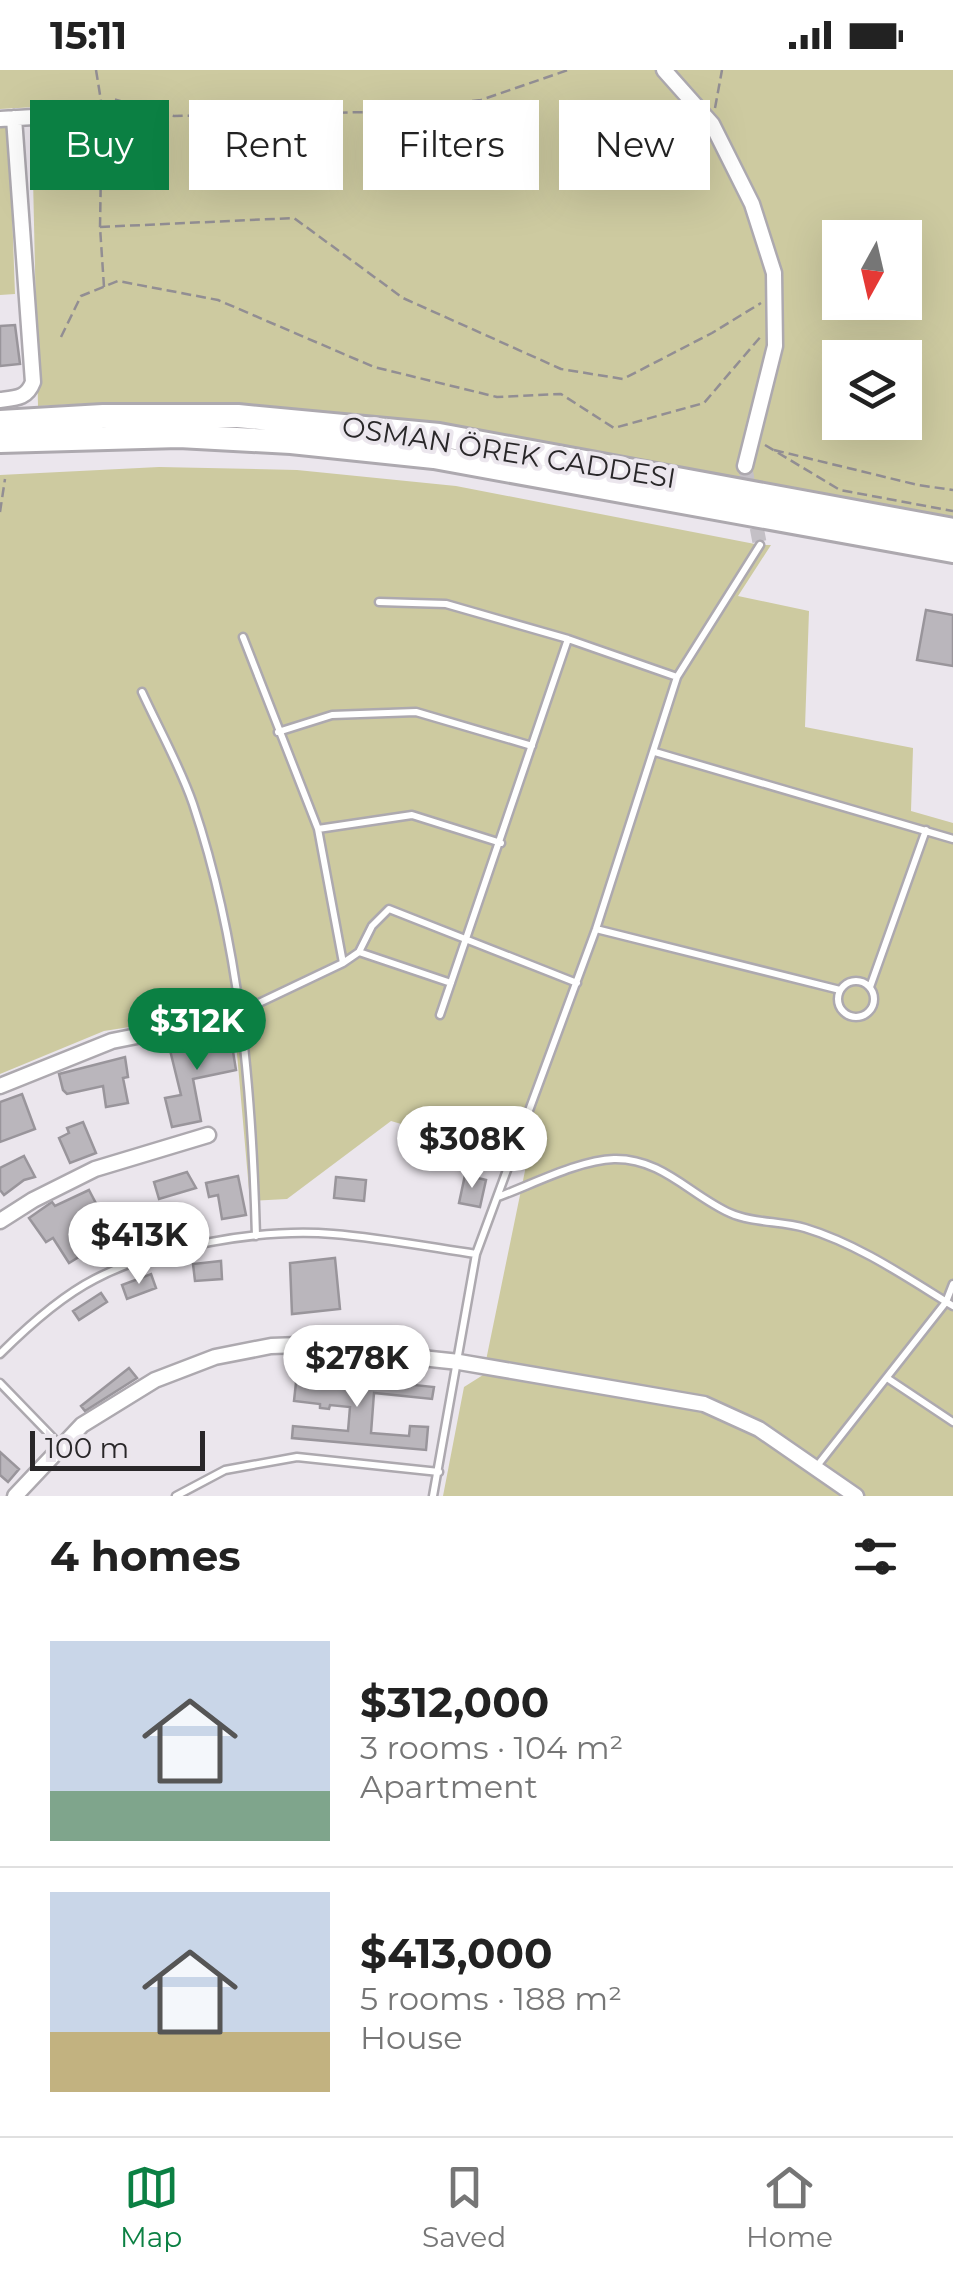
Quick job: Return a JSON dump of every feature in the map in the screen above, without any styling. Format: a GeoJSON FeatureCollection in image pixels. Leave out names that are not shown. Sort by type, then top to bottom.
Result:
{"type":"FeatureCollection","features":[{"type":"Feature","properties":{"kind":"main road","name":"OSMAN ÖREK CADDESI"},"geometry":{"type":"LineString","coordinates":[[0,422],[103,416],[238,416],[439,434],[953,530]]}},
{"type":"Feature","properties":{"kind":"main road","name":"OSMAN ÖREK CADDESI"},"geometry":{"type":"LineString","coordinates":[[0,441],[195,436],[434,457],[953,551]]}},
{"type":"Feature","properties":{"kind":"street"},"geometry":{"type":"LineString","coordinates":[[664,70],[712,124],[752,204],[774,273],[776,346],[745,466]]}},
{"type":"Feature","properties":{"kind":"street"},"geometry":{"type":"LineString","coordinates":[[0,400],[20,398],[29,392],[33,382],[7,118]]}},
{"type":"Feature","properties":{"kind":"street"},"geometry":{"type":"LineString","coordinates":[[0,1086],[112,1041],[217,1020]]}},
{"type":"Feature","properties":{"kind":"street"},"geometry":{"type":"LineString","coordinates":[[0,1221],[96,1169],[208,1135]]}},
{"type":"Feature","properties":{"kind":"street"},"geometry":{"type":"LineString","coordinates":[[15,1496],[82,1425],[155,1380],[242,1351],[300,1345],[459,1362],[704,1404],[742,1419],[817,1466],[856,1496]]}},
{"type":"Feature","properties":{"kind":"lane"},"geometry":{"type":"LineString","coordinates":[[433,1496],[476,1254],[596,929],[677,677],[760,545]]}},
{"type":"Feature","properties":{"kind":"lane"},"geometry":{"type":"LineString","coordinates":[[379,602],[446,604],[568,639],[677,677]]}},
{"type":"Feature","properties":{"kind":"lane"},"geometry":{"type":"LineString","coordinates":[[243,637],[318,829],[343,963]]}},
{"type":"Feature","properties":{"kind":"lane"},"geometry":{"type":"LineString","coordinates":[[440,1015],[568,639]]}},
{"type":"Feature","properties":{"kind":"lane"},"geometry":{"type":"LineString","coordinates":[[142,692],[192,803],[230,944],[253,1120],[256,1236]]}},
{"type":"Feature","properties":{"kind":"lane"},"geometry":{"type":"LineString","coordinates":[[278,732],[332,715],[416,712],[532,746]]}},
{"type":"Feature","properties":{"kind":"lane"},"geometry":{"type":"LineString","coordinates":[[656,752],[953,839]]}},
{"type":"Feature","properties":{"kind":"lane"},"geometry":{"type":"LineString","coordinates":[[318,829],[412,815],[500,843]]}},
{"type":"Feature","properties":{"kind":"lane"},"geometry":{"type":"LineString","coordinates":[[840,990],[838,1002],[844,1012],[860,1016],[873,1004],[870,988],[926,830]]}},
{"type":"Feature","properties":{"kind":"lane"},"geometry":{"type":"LineString","coordinates":[[240,1012],[359,952],[372,926],[389,909],[577,983]]}},
{"type":"Feature","properties":{"kind":"lane"},"geometry":{"type":"LineString","coordinates":[[596,929],[840,990],[854,981],[870,988]]}},
{"type":"Feature","properties":{"kind":"lane"},"geometry":{"type":"LineString","coordinates":[[359,952],[451,983]]}},
{"type":"Feature","properties":{"kind":"lane"},"geometry":{"type":"LineString","coordinates":[[497,1198],[594,1162],[616,1159],[645,1164],[666,1171],[732,1214],[806,1229],[844,1243],[949,1304]]}},
{"type":"Feature","properties":{"kind":"lane"},"geometry":{"type":"LineString","coordinates":[[0,1354],[30,1325],[95,1279],[144,1260],[202,1245],[256,1236],[330,1234],[476,1254]]}},
{"type":"Feature","properties":{"kind":"lane"},"geometry":{"type":"LineString","coordinates":[[817,1466],[949,1304],[953,1284]]}},
{"type":"Feature","properties":{"kind":"lane"},"geometry":{"type":"LineString","coordinates":[[888,1378],[953,1422]]}},
{"type":"Feature","properties":{"kind":"lane"},"geometry":{"type":"LineString","coordinates":[[0,1383],[60,1445]]}},
{"type":"Feature","properties":{"kind":"lane"},"geometry":{"type":"LineString","coordinates":[[176,1496],[225,1470],[297,1457],[439,1472]]}},
{"type":"Feature","properties":{"kind":"path"},"geometry":{"type":"LineString","coordinates":[[96,70],[101,100]]}},
{"type":"Feature","properties":{"kind":"path"},"geometry":{"type":"LineString","coordinates":[[169,114],[369,112],[482,100],[568,70]]}},
{"type":"Feature","properties":{"kind":"path"},"geometry":{"type":"LineString","coordinates":[[712,124],[722,70]]}},
{"type":"Feature","properties":{"kind":"path"},"geometry":{"type":"LineString","coordinates":[[101,190],[104,287]]}},
{"type":"Feature","properties":{"kind":"path"},"geometry":{"type":"LineString","coordinates":[[100,227],[294,218],[403,298],[561,368],[623,379],[712,333],[774,295]]}},
{"type":"Feature","properties":{"kind":"path"},"geometry":{"type":"LineString","coordinates":[[61,337],[81,296],[118,281],[218,300],[374,367],[496,397],[560,394],[614,428],[704,403],[775,320]]}},
{"type":"Feature","properties":{"kind":"path"},"geometry":{"type":"LineString","coordinates":[[755,432],[768,448],[840,490],[953,511]]}},
{"type":"Feature","properties":{"kind":"path"},"geometry":{"type":"LineString","coordinates":[[768,448],[953,490]]}},
{"type":"Feature","properties":{"kind":"path"},"geometry":{"type":"LineString","coordinates":[[0,512],[6,480]]}},
{"type":"Feature","properties":{"kind":"shaded area"},"geometry":{"type":"Polygon","coordinates":[[[0,70],[953,70],[953,518],[651,464],[266,408],[118,402],[38,406],[33,190],[169,190],[169,100],[30,100],[30,107],[0,109],[0,70]]]}},
{"type":"Feature","properties":{"kind":"shaded area"},"geometry":{"type":"Polygon","coordinates":[[[0,128],[9,128],[15,294],[0,295],[0,128]]]}},
{"type":"Feature","properties":{"kind":"shaded area"},"geometry":{"type":"Polygon","coordinates":[[[159,467],[297,470],[456,486],[771,545],[738,596],[809,611],[805,727],[913,748],[911,811],[953,823],[953,1496],[443,1496],[464,1387],[483,1375],[527,1161],[391,1121],[287,1199],[250,1201],[234,1020],[219,1013],[104,1031],[0,1074],[0,475],[159,467]]]}},
{"type":"Feature","properties":{"kind":"building"},"geometry":{"type":"Polygon","coordinates":[[[15,325],[20,364],[0,366],[0,326],[15,325]]]}},
{"type":"Feature","properties":{"kind":"building"},"geometry":{"type":"Polygon","coordinates":[[[926,610],[953,615],[953,666],[917,660],[926,610]]]}},
{"type":"Feature","properties":{"kind":"building"},"geometry":{"type":"Polygon","coordinates":[[[230,1033],[236,1070],[193,1079],[201,1121],[172,1127],[165,1098],[181,1095],[169,1046],[230,1033]]]}},
{"type":"Feature","properties":{"kind":"building"},"geometry":{"type":"Polygon","coordinates":[[[125,1057],[128,1077],[123,1078],[128,1103],[106,1107],[103,1086],[67,1094],[63,1090],[59,1074],[125,1057]]]}},
{"type":"Feature","properties":{"kind":"building"},"geometry":{"type":"Polygon","coordinates":[[[22,1094],[35,1129],[0,1142],[0,1102],[22,1094]]]}},
{"type":"Feature","properties":{"kind":"building"},"geometry":{"type":"Polygon","coordinates":[[[83,1122],[96,1153],[70,1163],[59,1138],[69,1133],[67,1128],[83,1122]]]}},
{"type":"Feature","properties":{"kind":"building"},"geometry":{"type":"Polygon","coordinates":[[[24,1156],[35,1177],[4,1195],[0,1190],[0,1168],[24,1156]]]}},
{"type":"Feature","properties":{"kind":"building"},"geometry":{"type":"Polygon","coordinates":[[[187,1172],[196,1188],[159,1199],[154,1182],[187,1172]]]}},
{"type":"Feature","properties":{"kind":"building"},"geometry":{"type":"Polygon","coordinates":[[[465,1175],[486,1180],[480,1207],[459,1203],[465,1175]]]}},
{"type":"Feature","properties":{"kind":"building"},"geometry":{"type":"Polygon","coordinates":[[[238,1176],[246,1215],[222,1219],[218,1195],[209,1197],[206,1183],[238,1176]]]}},
{"type":"Feature","properties":{"kind":"building"},"geometry":{"type":"Polygon","coordinates":[[[336,1177],[366,1180],[364,1201],[334,1198],[336,1177]]]}},
{"type":"Feature","properties":{"kind":"building"},"geometry":{"type":"Polygon","coordinates":[[[89,1190],[102,1215],[79,1226],[93,1248],[69,1263],[53,1238],[46,1242],[29,1218],[52,1202],[55,1206],[89,1190]]]}},
{"type":"Feature","properties":{"kind":"building"},"geometry":{"type":"Polygon","coordinates":[[[146,1211],[151,1222],[113,1239],[108,1228],[146,1211]]]}},
{"type":"Feature","properties":{"kind":"building"},"geometry":{"type":"Polygon","coordinates":[[[335,1258],[340,1309],[292,1314],[290,1263],[335,1258]]]}},
{"type":"Feature","properties":{"kind":"building"},"geometry":{"type":"Polygon","coordinates":[[[221,1261],[222,1279],[195,1281],[193,1264],[221,1261]]]}},
{"type":"Feature","properties":{"kind":"building"},"geometry":{"type":"Polygon","coordinates":[[[151,1274],[156,1288],[127,1299],[122,1285],[151,1274]]]}},
{"type":"Feature","properties":{"kind":"building"},"geometry":{"type":"Polygon","coordinates":[[[101,1293],[107,1302],[79,1320],[73,1311],[101,1293]]]}},
{"type":"Feature","properties":{"kind":"building"},"geometry":{"type":"Polygon","coordinates":[[[129,1368],[137,1378],[85,1411],[81,1406],[129,1368]]]}},
{"type":"Feature","properties":{"kind":"building"},"geometry":{"type":"Polygon","coordinates":[[[297,1373],[434,1387],[432,1399],[374,1393],[371,1433],[409,1436],[410,1426],[428,1427],[426,1450],[292,1438],[293,1426],[348,1431],[350,1407],[330,1405],[329,1409],[294,1401],[297,1373]]]}},
{"type":"Feature","properties":{"kind":"building"},"geometry":{"type":"Polygon","coordinates":[[[0,1452],[19,1469],[8,1482],[0,1475],[0,1452]]]}},
{"type":"Feature","properties":{"kind":"tunnel"},"geometry":{"type":"LineString","coordinates":[[745,466],[760,545]]}}]}
